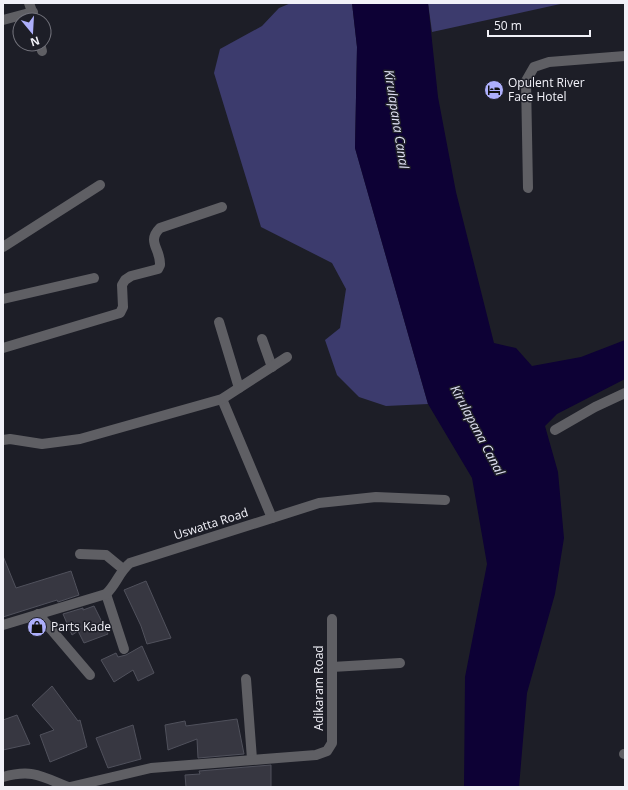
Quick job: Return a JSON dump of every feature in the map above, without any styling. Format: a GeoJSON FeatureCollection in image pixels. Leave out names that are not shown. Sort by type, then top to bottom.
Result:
{"type":"FeatureCollection","features":[{"type":"Feature","properties":{"kind":"street"},"geometry":{"type":"LineString","coordinates":[[528,188],[526,81],[534,67],[549,62],[625,56]]}},
{"type":"Feature","properties":{"kind":"street"},"geometry":{"type":"LineString","coordinates":[[3,247],[100,185]]}},
{"type":"Feature","properties":{"kind":"street"},"geometry":{"type":"LineString","coordinates":[[3,348],[120,313],[123,307],[122,285],[125,280],[131,276],[158,269],[160,265],[153,240],[155,233],[160,228],[222,207]]}},
{"type":"Feature","properties":{"kind":"street"},"geometry":{"type":"LineString","coordinates":[[3,299],[94,278]]}},
{"type":"Feature","properties":{"kind":"street"},"geometry":{"type":"LineString","coordinates":[[219,322],[239,388]]}},
{"type":"Feature","properties":{"kind":"street"},"geometry":{"type":"LineString","coordinates":[[262,339],[272,367]]}},
{"type":"Feature","properties":{"kind":"street"},"geometry":{"type":"LineString","coordinates":[[3,440],[10,439],[42,444],[80,439],[222,399],[287,357]]}},
{"type":"Feature","properties":{"kind":"street"},"geometry":{"type":"LineString","coordinates":[[556,430],[594,407],[625,393]]}},
{"type":"Feature","properties":{"kind":"street"},"geometry":{"type":"LineString","coordinates":[[222,399],[272,518]]}},
{"type":"Feature","properties":{"kind":"street","name":"Uswatta Road"},"geometry":{"type":"LineString","coordinates":[[123,569],[130,563],[319,503],[376,497],[445,500]]}},
{"type":"Feature","properties":{"kind":"street"},"geometry":{"type":"LineString","coordinates":[[3,625],[106,594],[112,588],[123,569],[106,555],[80,554]]}},
{"type":"Feature","properties":{"kind":"street"},"geometry":{"type":"LineString","coordinates":[[106,594],[124,649]]}},
{"type":"Feature","properties":{"kind":"street"},"geometry":{"type":"LineString","coordinates":[[38,614],[90,675]]}},
{"type":"Feature","properties":{"kind":"street","name":"Adikaram Road"},"geometry":{"type":"LineString","coordinates":[[3,777],[18,773],[34,773],[69,787],[151,768],[252,759],[316,756],[327,751],[332,742],[332,619]]}},
{"type":"Feature","properties":{"kind":"street"},"geometry":{"type":"LineString","coordinates":[[332,667],[400,663]]}},
{"type":"Feature","properties":{"kind":"street"},"geometry":{"type":"LineString","coordinates":[[246,679],[252,759]]}},
{"type":"Feature","properties":{"kind":"shaded area"},"geometry":{"type":"Polygon","coordinates":[[[291,3],[352,3],[357,47],[355,148],[428,404],[386,406],[359,397],[337,375],[325,340],[340,328],[346,289],[332,263],[261,227],[214,73],[220,49],[262,26],[279,8],[291,3]]]}},
{"type":"Feature","properties":{"kind":"shaded area"},"geometry":{"type":"Polygon","coordinates":[[[428,3],[565,3],[432,32],[428,3]]]}},
{"type":"Feature","properties":{"kind":"water","name":"Kirulapana Canal"},"geometry":{"type":"Polygon","coordinates":[[[352,3],[428,3],[438,97],[456,192],[494,343],[516,348],[532,366],[581,357],[625,340],[625,379],[557,414],[545,426],[558,472],[564,538],[555,594],[527,693],[519,787],[464,787],[465,677],[487,564],[472,478],[428,404],[355,148],[357,47],[352,3]]]}},
{"type":"Feature","properties":{"kind":"building"},"geometry":{"type":"Polygon","coordinates":[[[3,556],[16,588],[71,571],[79,595],[58,602],[57,600],[3,617],[3,556]]]}},
{"type":"Feature","properties":{"kind":"building"},"geometry":{"type":"Polygon","coordinates":[[[146,581],[171,638],[147,644],[141,626],[124,590],[146,581]]]}},
{"type":"Feature","properties":{"kind":"building"},"geometry":{"type":"Polygon","coordinates":[[[94,606],[108,634],[84,643],[78,631],[72,635],[63,614],[94,606]]]}},
{"type":"Feature","properties":{"kind":"building"},"geometry":{"type":"Polygon","coordinates":[[[142,646],[154,673],[138,681],[133,670],[114,682],[101,660],[116,653],[118,657],[126,655],[142,646]]]}},
{"type":"Feature","properties":{"kind":"building"},"geometry":{"type":"Polygon","coordinates":[[[52,686],[78,721],[80,720],[87,747],[50,762],[40,735],[54,730],[32,705],[52,686]]]}},
{"type":"Feature","properties":{"kind":"building"},"geometry":{"type":"Polygon","coordinates":[[[17,715],[30,744],[3,750],[3,720],[17,715]]]}},
{"type":"Feature","properties":{"kind":"building"},"geometry":{"type":"Polygon","coordinates":[[[237,719],[244,754],[198,758],[197,739],[168,750],[165,725],[185,721],[186,726],[237,719]]]}},
{"type":"Feature","properties":{"kind":"building"},"geometry":{"type":"Polygon","coordinates":[[[133,725],[141,759],[108,768],[96,738],[133,725]]]}},
{"type":"Feature","properties":{"kind":"building"},"geometry":{"type":"Polygon","coordinates":[[[271,765],[271,787],[186,787],[185,775],[200,774],[199,771],[271,765]]]}},
{"type":"Feature","properties":{"kind":"place","name":"Opulent River Face Hotel"},"geometry":{"type":"Point","coordinates":[494,90]}},
{"type":"Feature","properties":{"kind":"place","name":"Parts Kade"},"geometry":{"type":"Point","coordinates":[37,627]}}]}
